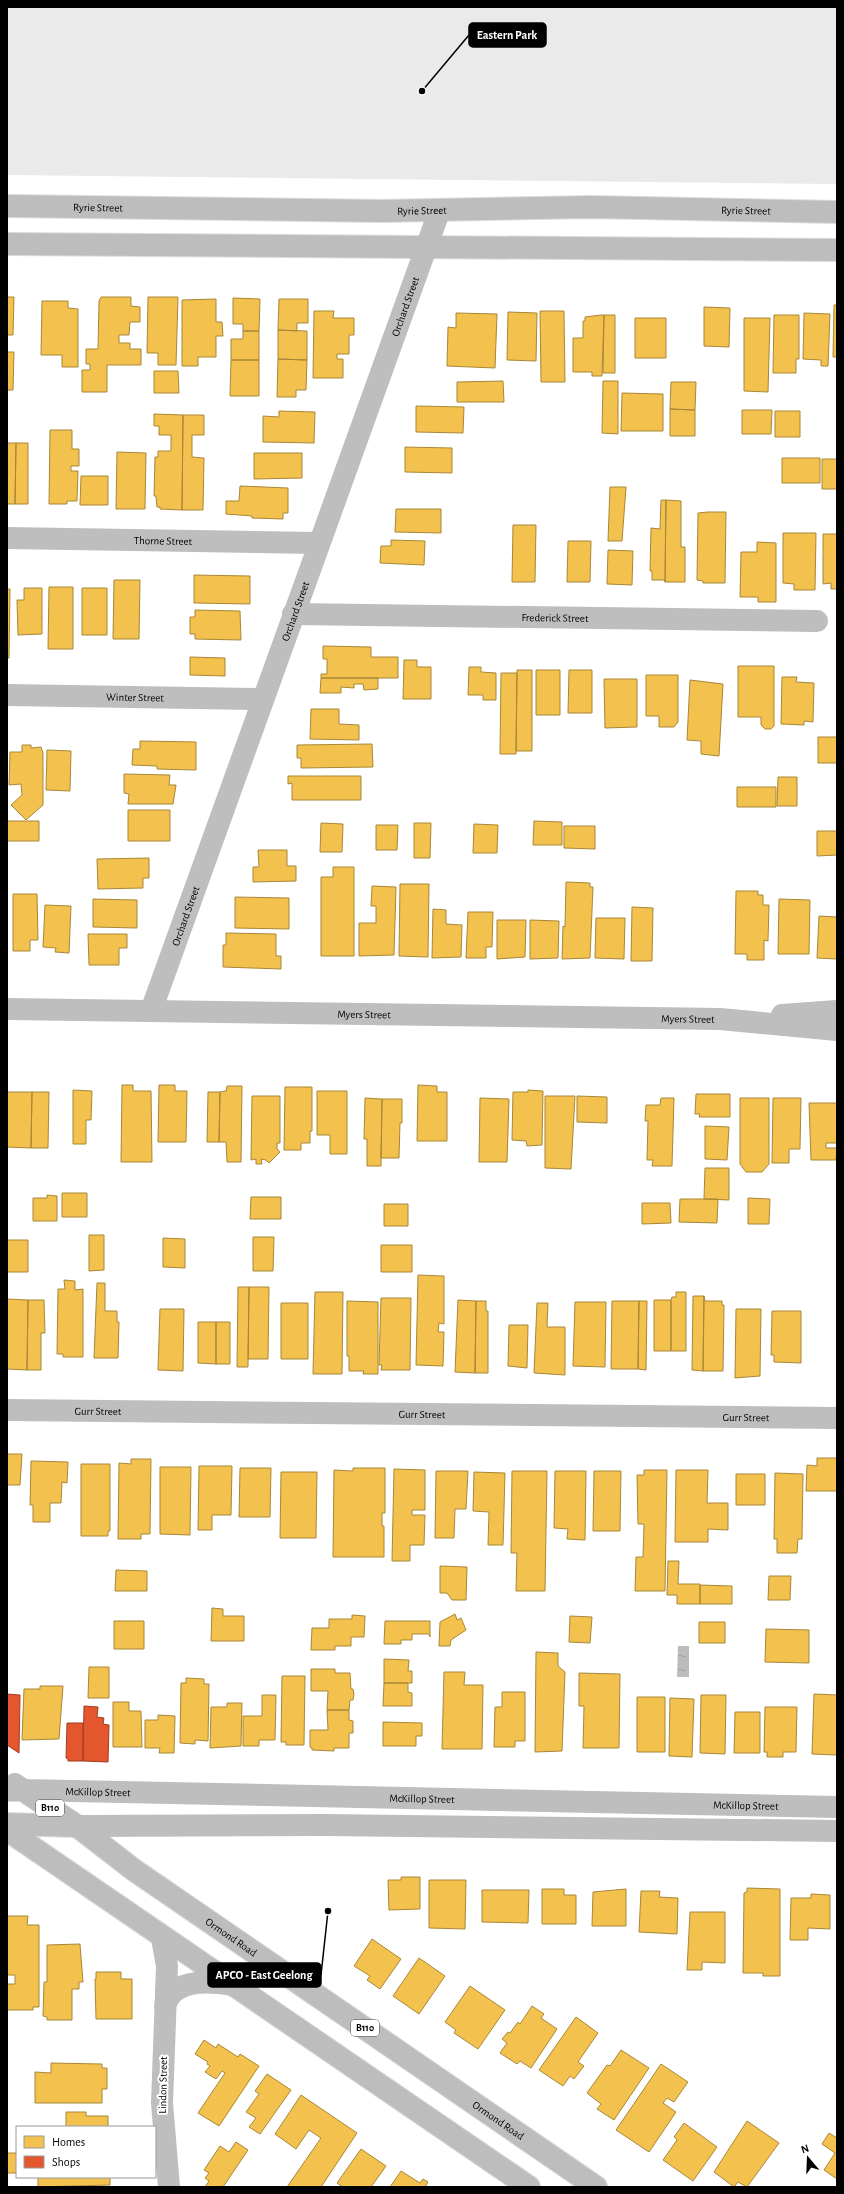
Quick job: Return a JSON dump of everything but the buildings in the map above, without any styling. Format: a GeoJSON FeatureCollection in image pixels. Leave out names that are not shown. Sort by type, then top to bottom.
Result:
{"type":"FeatureCollection","features":[{"type":"Feature","properties":{"kind":"main road","name":"Ryrie Street"},"geometry":{"type":"LineString","coordinates":[[7,206],[439,212],[592,207],[837,212]]}},
{"type":"Feature","properties":{"kind":"main road"},"geometry":{"type":"LineString","coordinates":[[7,244],[837,250]]}},
{"type":"Feature","properties":{"kind":"main road","name":"Ormond Road"},"geometry":{"type":"LineString","coordinates":[[12,1786],[77,1826],[134,1870],[596,2187]]}},
{"type":"Feature","properties":{"kind":"main road"},"geometry":{"type":"LineString","coordinates":[[7,1824],[77,1826]]}},
{"type":"Feature","properties":{"kind":"main road"},"geometry":{"type":"LineString","coordinates":[[7,1830],[162,1938],[529,2187]]}},
{"type":"Feature","properties":{"kind":"street","name":"Orchard Street"},"geometry":{"type":"LineString","coordinates":[[151,1011],[439,212]]}},
{"type":"Feature","properties":{"kind":"street","name":"Thorne Street"},"geometry":{"type":"LineString","coordinates":[[7,538],[319,543]]}},
{"type":"Feature","properties":{"kind":"street","name":"Frederick Street"},"geometry":{"type":"LineString","coordinates":[[293,614],[817,621]]}},
{"type":"Feature","properties":{"kind":"street","name":"Winter Street"},"geometry":{"type":"LineString","coordinates":[[7,695],[263,699]]}},
{"type":"Feature","properties":{"kind":"street","name":"Myers Street"},"geometry":{"type":"LineString","coordinates":[[7,1009],[720,1019],[837,1030]]}},
{"type":"Feature","properties":{"kind":"street","name":"Myers Street"},"geometry":{"type":"LineString","coordinates":[[720,1019],[837,1011]]}},
{"type":"Feature","properties":{"kind":"street","name":"Gurr Street"},"geometry":{"type":"LineString","coordinates":[[7,1410],[837,1418]]}},
{"type":"Feature","properties":{"kind":"street","name":"McKillop Street"},"geometry":{"type":"LineString","coordinates":[[12,1786],[837,1807]]}},
{"type":"Feature","properties":{"kind":"street"},"geometry":{"type":"LineString","coordinates":[[77,1826],[317,1825],[837,1831]]}},
{"type":"Feature","properties":{"kind":"street","name":"Lindon Street"},"geometry":{"type":"LineString","coordinates":[[162,1938],[167,1966],[162,2103],[169,2187]]}},
{"type":"Feature","properties":{"kind":"street"},"geometry":{"type":"LineString","coordinates":[[165,2006],[172,1994],[194,1983],[215,1982],[232,1985]]}},
{"type":"Feature","properties":{"kind":"shaded area"},"geometry":{"type":"Polygon","coordinates":[[[7,7],[837,7],[837,184],[7,175],[7,7]]]}},
{"type":"Feature","properties":{"kind":"water"},"geometry":{"type":"Polygon","coordinates":[[[678,1646],[689,1646],[689,1677],[677,1677],[678,1646]]]}},
{"type":"Feature","properties":{"kind":"place","name":"Eastern Park"},"geometry":{"type":"Point","coordinates":[422,91]}},
{"type":"Feature","properties":{"kind":"place","name":"APCO - East Geelong"},"geometry":{"type":"Point","coordinates":[328,1911]}}]}
